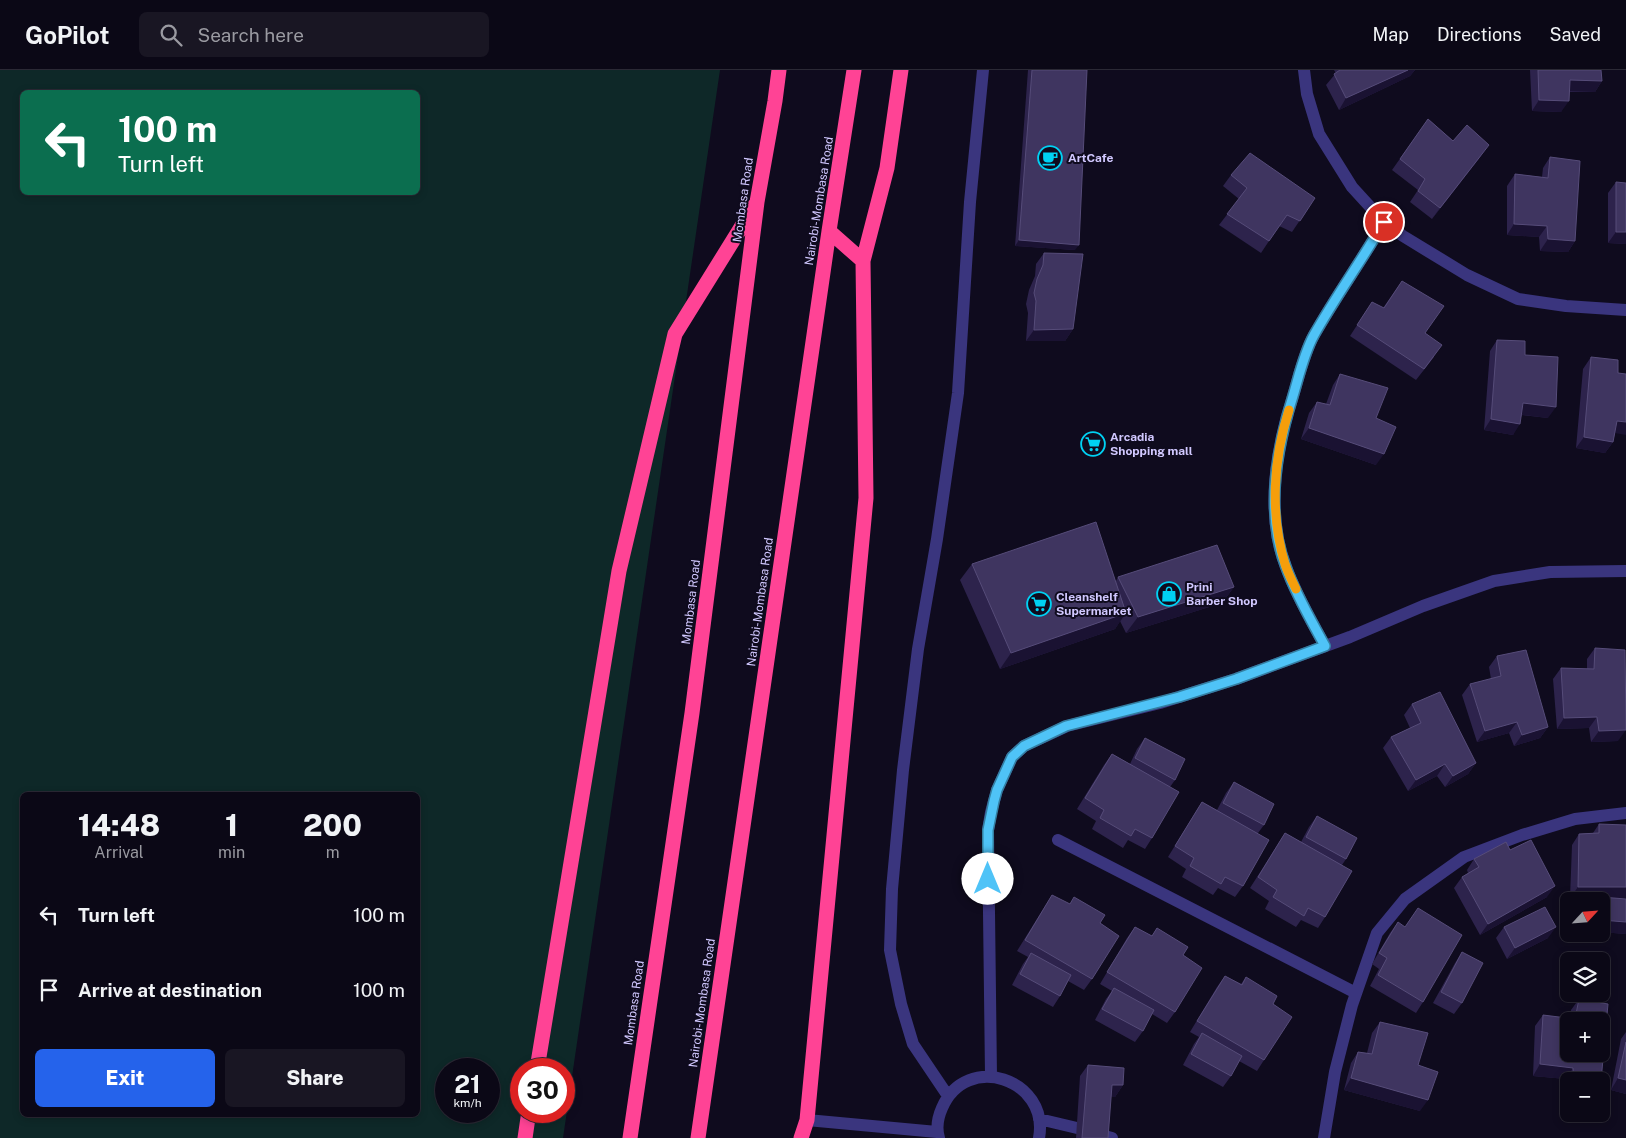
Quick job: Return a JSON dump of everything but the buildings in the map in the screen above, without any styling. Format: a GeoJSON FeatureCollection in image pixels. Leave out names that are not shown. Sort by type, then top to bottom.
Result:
{"type":"FeatureCollection","features":[{"type":"Feature","properties":{"kind":"highway","name":"Mombasa Road"},"geometry":{"type":"LineString","coordinates":[[630,1138],[692,713],[757,202],[779,70]]}},
{"type":"Feature","properties":{"kind":"highway","name":"Nairobi-Mombasa Road"},"geometry":{"type":"LineString","coordinates":[[698,1138],[854,70]]}},
{"type":"Feature","properties":{"kind":"highway"},"geometry":{"type":"LineString","coordinates":[[801,1138],[807,1120],[866,498],[864,261],[887,168],[900,70]]}},
{"type":"Feature","properties":{"kind":"highway"},"geometry":{"type":"LineString","coordinates":[[539,1058],[619,571],[675,334],[757,202]]}},
{"type":"Feature","properties":{"kind":"highway"},"geometry":{"type":"LineString","coordinates":[[829,231],[864,261]]}},
{"type":"Feature","properties":{"kind":"highway"},"geometry":{"type":"LineString","coordinates":[[524,1138],[527,1123]]}},
{"type":"Feature","properties":{"kind":"street"},"geometry":{"type":"LineString","coordinates":[[948,1096],[914,1044],[900,1004],[890,950],[892,889],[904,761],[918,649],[938,539],[958,393],[970,202],[983,70]]}},
{"type":"Feature","properties":{"kind":"street"},"geometry":{"type":"LineString","coordinates":[[1304,70],[1307,94],[1319,134],[1352,187],[1384,222],[1403,236],[1467,275],[1518,299],[1566,306],[1626,310]]}},
{"type":"Feature","properties":{"kind":"street"},"geometry":{"type":"LineString","coordinates":[[1325,646],[1301,602],[1285,566],[1275,517],[1276,470],[1287,416],[1313,337],[1384,222]]}},
{"type":"Feature","properties":{"kind":"street"},"geometry":{"type":"LineString","coordinates":[[991,1076],[988,830],[997,790],[1012,757],[1024,746],[1066,726],[1179,697],[1236,679],[1350,637],[1423,606],[1494,581],[1550,572],[1626,571]]}},
{"type":"Feature","properties":{"kind":"street"},"geometry":{"type":"LineString","coordinates":[[1324,1138],[1335,1072],[1356,993],[1377,933],[1405,898],[1464,857],[1522,835],[1575,820],[1626,814]]}},
{"type":"Feature","properties":{"kind":"street"},"geometry":{"type":"LineString","coordinates":[[1058,840],[1356,993]]}},
{"type":"Feature","properties":{"kind":"street"},"geometry":{"type":"LineString","coordinates":[[807,1120],[938,1135],[939,1114],[948,1096],[958,1086],[974,1078],[991,1076],[1008,1080],[1023,1090],[1034,1104],[1039,1119],[1039,1138]]}},
{"type":"Feature","properties":{"kind":"street"},"geometry":{"type":"LineString","coordinates":[[1039,1119],[1077,1128]]}},
{"type":"Feature","properties":{"kind":"green space"},"geometry":{"type":"Polygon","coordinates":[[[0,70],[720,70],[575,1058],[510,1058],[510,1123],[565,1123],[563,1138],[0,1138],[0,70]]]}},
{"type":"Feature","properties":{"kind":"slow traffic"},"geometry":{"type":"LineString","coordinates":[[1289,410],[1276,470],[1275,517],[1285,566],[1296,589]]}},
{"type":"Feature","properties":{"kind":"place","name":"ArtCafe"},"geometry":{"type":"Point","coordinates":[1050,158]}},
{"type":"Feature","properties":{"kind":"place","name":"Arcadia Shopping mall"},"geometry":{"type":"Point","coordinates":[1093,444]}},
{"type":"Feature","properties":{"kind":"place","name":"Prini Barber Shop"},"geometry":{"type":"Point","coordinates":[1169,594]}},
{"type":"Feature","properties":{"kind":"place","name":"Cleanshelf Supermarket"},"geometry":{"type":"Point","coordinates":[1039,604]}},
{"type":"Feature","properties":{"kind":"route"},"geometry":{"type":"LineString","coordinates":[[988,879],[988,830],[991,812],[997,790],[1012,757],[1024,746],[1066,726],[1160,703],[1236,679],[1325,646],[1301,602],[1285,566],[1275,517],[1276,470],[1287,416],[1313,337],[1384,222]]}}]}
